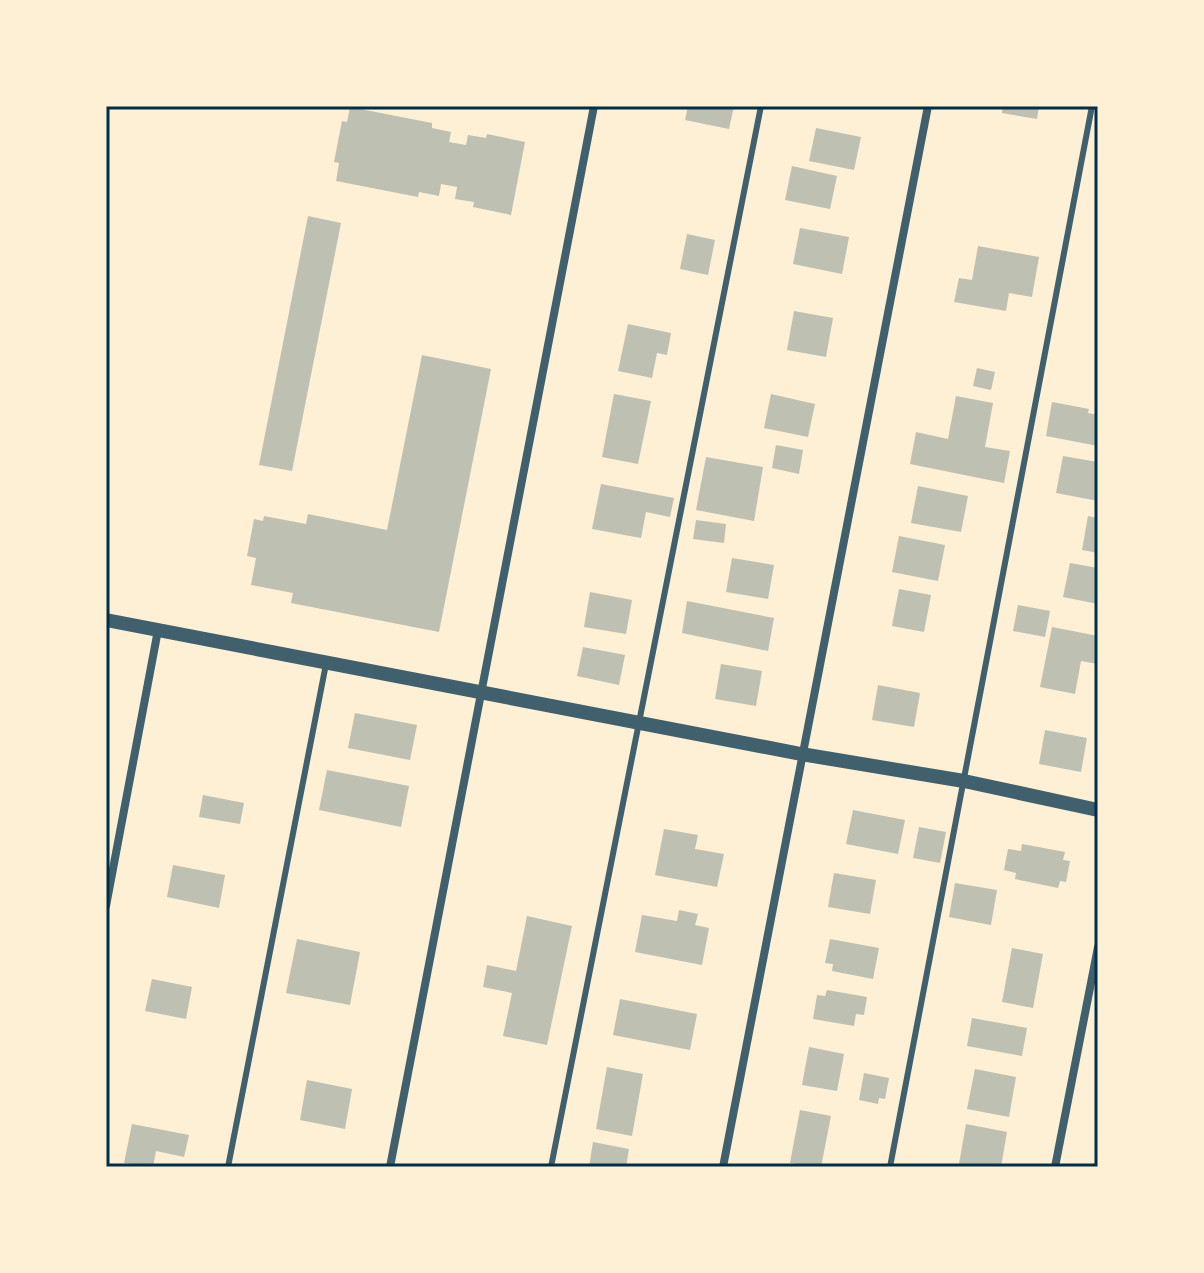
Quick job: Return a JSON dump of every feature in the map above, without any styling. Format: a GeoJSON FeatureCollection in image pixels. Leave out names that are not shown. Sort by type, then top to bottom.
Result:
{"type":"FeatureCollection","features":[{"type":"Feature","properties":{"kind":"street"},"geometry":{"type":"LineString","coordinates":[[390,1167],[594,106]]}},
{"type":"Feature","properties":{"kind":"street"},"geometry":{"type":"LineString","coordinates":[[723,1167],[928,106]]}},
{"type":"Feature","properties":{"kind":"street"},"geometry":{"type":"LineString","coordinates":[[106,620],[801,754],[964,781],[1098,810]]}},
{"type":"Feature","properties":{"kind":"street"},"geometry":{"type":"LineString","coordinates":[[106,906],[158,630]]}},
{"type":"Feature","properties":{"kind":"street"},"geometry":{"type":"LineString","coordinates":[[1055,1167],[1098,947]]}},
{"type":"Feature","properties":{"kind":"lane"},"geometry":{"type":"LineString","coordinates":[[551,1167],[761,106]]}},
{"type":"Feature","properties":{"kind":"lane"},"geometry":{"type":"LineString","coordinates":[[890,1167],[1092,106]]}},
{"type":"Feature","properties":{"kind":"lane"},"geometry":{"type":"LineString","coordinates":[[228,1167],[326,663]]}},
{"type":"Feature","properties":{"kind":"building"},"geometry":{"type":"Polygon","coordinates":[[[688,106],[734,106],[729,129],[685,120],[688,106]]]}},
{"type":"Feature","properties":{"kind":"building"},"geometry":{"type":"Polygon","coordinates":[[[1003,106],[1039,106],[1037,119],[1002,113],[1003,106]]]}},
{"type":"Feature","properties":{"kind":"building"},"geometry":{"type":"Polygon","coordinates":[[[350,107],[432,123],[432,128],[451,132],[449,142],[466,145],[468,135],[486,138],[487,134],[525,142],[511,215],[473,207],[474,202],[455,199],[457,187],[441,184],[439,196],[419,192],[418,197],[336,181],[339,163],[334,162],[342,121],[347,122],[350,107]]]}},
{"type":"Feature","properties":{"kind":"building"},"geometry":{"type":"Polygon","coordinates":[[[816,128],[861,137],[854,170],[809,161],[816,128]]]}},
{"type":"Feature","properties":{"kind":"building"},"geometry":{"type":"Polygon","coordinates":[[[792,166],[837,176],[830,209],[785,200],[792,166]]]}},
{"type":"Feature","properties":{"kind":"building"},"geometry":{"type":"Polygon","coordinates":[[[308,216],[341,223],[292,471],[259,465],[308,216]]]}},
{"type":"Feature","properties":{"kind":"building"},"geometry":{"type":"Polygon","coordinates":[[[800,228],[849,237],[842,274],[793,264],[800,228]]]}},
{"type":"Feature","properties":{"kind":"building"},"geometry":{"type":"Polygon","coordinates":[[[687,234],[715,240],[708,275],[680,269],[687,234]]]}},
{"type":"Feature","properties":{"kind":"building"},"geometry":{"type":"Polygon","coordinates":[[[978,246],[1039,257],[1032,297],[1009,293],[1006,311],[954,302],[959,278],[972,280],[978,246]]]}},
{"type":"Feature","properties":{"kind":"building"},"geometry":{"type":"Polygon","coordinates":[[[794,311],[833,318],[826,357],[787,350],[794,311]]]}},
{"type":"Feature","properties":{"kind":"building"},"geometry":{"type":"Polygon","coordinates":[[[628,324],[671,333],[667,355],[657,353],[652,378],[618,371],[628,324]]]}},
{"type":"Feature","properties":{"kind":"building"},"geometry":{"type":"Polygon","coordinates":[[[422,355],[491,369],[439,632],[291,603],[293,593],[251,585],[256,558],[247,556],[254,519],[263,521],[264,516],[306,524],[308,514],[387,530],[422,355]]]}},
{"type":"Feature","properties":{"kind":"building"},"geometry":{"type":"Polygon","coordinates":[[[977,368],[995,372],[991,390],[973,386],[977,368]]]}},
{"type":"Feature","properties":{"kind":"building"},"geometry":{"type":"Polygon","coordinates":[[[614,394],[651,401],[638,464],[602,457],[614,394]]]}},
{"type":"Feature","properties":{"kind":"building"},"geometry":{"type":"Polygon","coordinates":[[[771,394],[815,404],[808,437],[764,428],[771,394]]]}},
{"type":"Feature","properties":{"kind":"building"},"geometry":{"type":"Polygon","coordinates":[[[956,396],[993,403],[985,447],[1010,451],[1004,483],[910,464],[916,432],[948,439],[956,396]]]}},
{"type":"Feature","properties":{"kind":"building"},"geometry":{"type":"Polygon","coordinates":[[[1052,402],[1089,409],[1088,413],[1098,415],[1098,446],[1046,436],[1052,402]]]}},
{"type":"Feature","properties":{"kind":"building"},"geometry":{"type":"Polygon","coordinates":[[[776,445],[803,450],[799,474],[772,468],[776,445]]]}},
{"type":"Feature","properties":{"kind":"building"},"geometry":{"type":"Polygon","coordinates":[[[1063,456],[1098,462],[1098,501],[1056,493],[1063,456]]]}},
{"type":"Feature","properties":{"kind":"building"},"geometry":{"type":"Polygon","coordinates":[[[706,457],[763,467],[754,521],[696,510],[706,457]]]}},
{"type":"Feature","properties":{"kind":"building"},"geometry":{"type":"Polygon","coordinates":[[[601,484],[674,498],[670,517],[646,512],[641,538],[592,529],[601,484]]]}},
{"type":"Feature","properties":{"kind":"building"},"geometry":{"type":"Polygon","coordinates":[[[918,486],[968,496],[961,532],[911,523],[918,486]]]}},
{"type":"Feature","properties":{"kind":"building"},"geometry":{"type":"Polygon","coordinates":[[[1088,516],[1098,518],[1098,553],[1082,550],[1088,516]]]}},
{"type":"Feature","properties":{"kind":"building"},"geometry":{"type":"Polygon","coordinates":[[[696,520],[726,524],[724,543],[693,539],[696,520]]]}},
{"type":"Feature","properties":{"kind":"building"},"geometry":{"type":"Polygon","coordinates":[[[899,536],[945,545],[938,581],[892,572],[899,536]]]}},
{"type":"Feature","properties":{"kind":"building"},"geometry":{"type":"Polygon","coordinates":[[[732,558],[774,565],[768,599],[726,592],[732,558]]]}},
{"type":"Feature","properties":{"kind":"building"},"geometry":{"type":"Polygon","coordinates":[[[1070,563],[1098,568],[1098,604],[1063,597],[1070,563]]]}},
{"type":"Feature","properties":{"kind":"building"},"geometry":{"type":"Polygon","coordinates":[[[899,589],[931,595],[924,632],[892,626],[899,589]]]}},
{"type":"Feature","properties":{"kind":"building"},"geometry":{"type":"Polygon","coordinates":[[[590,592],[632,600],[626,634],[584,627],[590,592]]]}},
{"type":"Feature","properties":{"kind":"building"},"geometry":{"type":"Polygon","coordinates":[[[687,601],[774,618],[768,651],[682,633],[687,601]]]}},
{"type":"Feature","properties":{"kind":"building"},"geometry":{"type":"Polygon","coordinates":[[[1018,605],[1050,611],[1045,637],[1013,631],[1018,605]]]}},
{"type":"Feature","properties":{"kind":"building"},"geometry":{"type":"Polygon","coordinates":[[[1052,627],[1098,636],[1098,664],[1081,661],[1075,694],[1040,687],[1052,627]]]}},
{"type":"Feature","properties":{"kind":"building"},"geometry":{"type":"Polygon","coordinates":[[[583,647],[625,655],[619,685],[577,676],[583,647]]]}},
{"type":"Feature","properties":{"kind":"building"},"geometry":{"type":"Polygon","coordinates":[[[721,664],[762,671],[756,706],[715,699],[721,664]]]}},
{"type":"Feature","properties":{"kind":"building"},"geometry":{"type":"Polygon","coordinates":[[[878,685],[920,693],[914,727],[872,720],[878,685]]]}},
{"type":"Feature","properties":{"kind":"building"},"geometry":{"type":"Polygon","coordinates":[[[355,713],[417,725],[410,760],[348,748],[355,713]]]}},
{"type":"Feature","properties":{"kind":"building"},"geometry":{"type":"Polygon","coordinates":[[[1045,730],[1087,738],[1081,772],[1039,764],[1045,730]]]}},
{"type":"Feature","properties":{"kind":"building"},"geometry":{"type":"Polygon","coordinates":[[[327,770],[409,786],[401,827],[319,810],[327,770]]]}},
{"type":"Feature","properties":{"kind":"building"},"geometry":{"type":"Polygon","coordinates":[[[203,795],[244,803],[240,824],[199,817],[203,795]]]}},
{"type":"Feature","properties":{"kind":"building"},"geometry":{"type":"Polygon","coordinates":[[[853,810],[905,820],[898,854],[846,844],[853,810]]]}},
{"type":"Feature","properties":{"kind":"building"},"geometry":{"type":"Polygon","coordinates":[[[919,827],[946,832],[940,863],[913,858],[919,827]]]}},
{"type":"Feature","properties":{"kind":"building"},"geometry":{"type":"Polygon","coordinates":[[[664,829],[698,835],[695,849],[724,854],[717,887],[655,875],[664,829]]]}},
{"type":"Feature","properties":{"kind":"building"},"geometry":{"type":"Polygon","coordinates":[[[1022,844],[1065,852],[1063,860],[1070,861],[1066,882],[1060,881],[1058,888],[1015,879],[1016,873],[1004,870],[1008,849],[1021,851],[1022,844]]]}},
{"type":"Feature","properties":{"kind":"building"},"geometry":{"type":"Polygon","coordinates":[[[173,865],[225,875],[219,908],[167,897],[173,865]]]}},
{"type":"Feature","properties":{"kind":"building"},"geometry":{"type":"Polygon","coordinates":[[[834,873],[876,880],[870,914],[828,907],[834,873]]]}},
{"type":"Feature","properties":{"kind":"building"},"geometry":{"type":"Polygon","coordinates":[[[955,883],[997,890],[991,925],[949,917],[955,883]]]}},
{"type":"Feature","properties":{"kind":"building"},"geometry":{"type":"Polygon","coordinates":[[[679,910],[698,914],[695,925],[709,928],[702,965],[635,952],[642,915],[677,921],[679,910]]]}},
{"type":"Feature","properties":{"kind":"building"},"geometry":{"type":"Polygon","coordinates":[[[527,916],[572,926],[547,1045],[503,1036],[512,993],[483,987],[487,965],[516,971],[527,916]]]}},
{"type":"Feature","properties":{"kind":"building"},"geometry":{"type":"Polygon","coordinates":[[[297,939],[360,952],[350,1005],[286,993],[297,939]]]}},
{"type":"Feature","properties":{"kind":"building"},"geometry":{"type":"Polygon","coordinates":[[[830,939],[879,948],[873,979],[832,971],[833,964],[825,963],[830,939]]]}},
{"type":"Feature","properties":{"kind":"building"},"geometry":{"type":"Polygon","coordinates":[[[1012,948],[1043,954],[1033,1008],[1002,1002],[1012,948]]]}},
{"type":"Feature","properties":{"kind":"building"},"geometry":{"type":"Polygon","coordinates":[[[152,979],[192,987],[186,1019],[145,1011],[152,979]]]}},
{"type":"Feature","properties":{"kind":"building"},"geometry":{"type":"Polygon","coordinates":[[[827,990],[867,997],[864,1015],[856,1014],[854,1026],[813,1019],[817,995],[825,996],[827,990]]]}},
{"type":"Feature","properties":{"kind":"building"},"geometry":{"type":"Polygon","coordinates":[[[620,999],[697,1014],[690,1050],[613,1035],[620,999]]]}},
{"type":"Feature","properties":{"kind":"building"},"geometry":{"type":"Polygon","coordinates":[[[972,1018],[1027,1028],[1022,1056],[967,1046],[972,1018]]]}},
{"type":"Feature","properties":{"kind":"building"},"geometry":{"type":"Polygon","coordinates":[[[809,1047],[844,1054],[837,1091],[802,1085],[809,1047]]]}},
{"type":"Feature","properties":{"kind":"building"},"geometry":{"type":"Polygon","coordinates":[[[607,1067],[643,1074],[632,1136],[596,1129],[607,1067]]]}},
{"type":"Feature","properties":{"kind":"building"},"geometry":{"type":"Polygon","coordinates":[[[975,1069],[1016,1077],[1009,1117],[967,1109],[975,1069]]]}},
{"type":"Feature","properties":{"kind":"building"},"geometry":{"type":"Polygon","coordinates":[[[864,1073],[889,1078],[885,1099],[879,1098],[878,1104],[859,1100],[864,1073]]]}},
{"type":"Feature","properties":{"kind":"building"},"geometry":{"type":"Polygon","coordinates":[[[307,1080],[352,1089],[345,1129],[300,1120],[307,1080]]]}},
{"type":"Feature","properties":{"kind":"building"},"geometry":{"type":"Polygon","coordinates":[[[800,1110],[831,1116],[821,1167],[790,1163],[800,1110]]]}},
{"type":"Feature","properties":{"kind":"building"},"geometry":{"type":"Polygon","coordinates":[[[132,1124],[189,1135],[184,1157],[156,1151],[153,1167],[124,1163],[132,1124]]]}},
{"type":"Feature","properties":{"kind":"building"},"geometry":{"type":"Polygon","coordinates":[[[966,1124],[1007,1132],[1001,1167],[959,1164],[966,1124]]]}},
{"type":"Feature","properties":{"kind":"building"},"geometry":{"type":"Polygon","coordinates":[[[593,1142],[629,1149],[626,1167],[589,1167],[593,1142]]]}}]}
